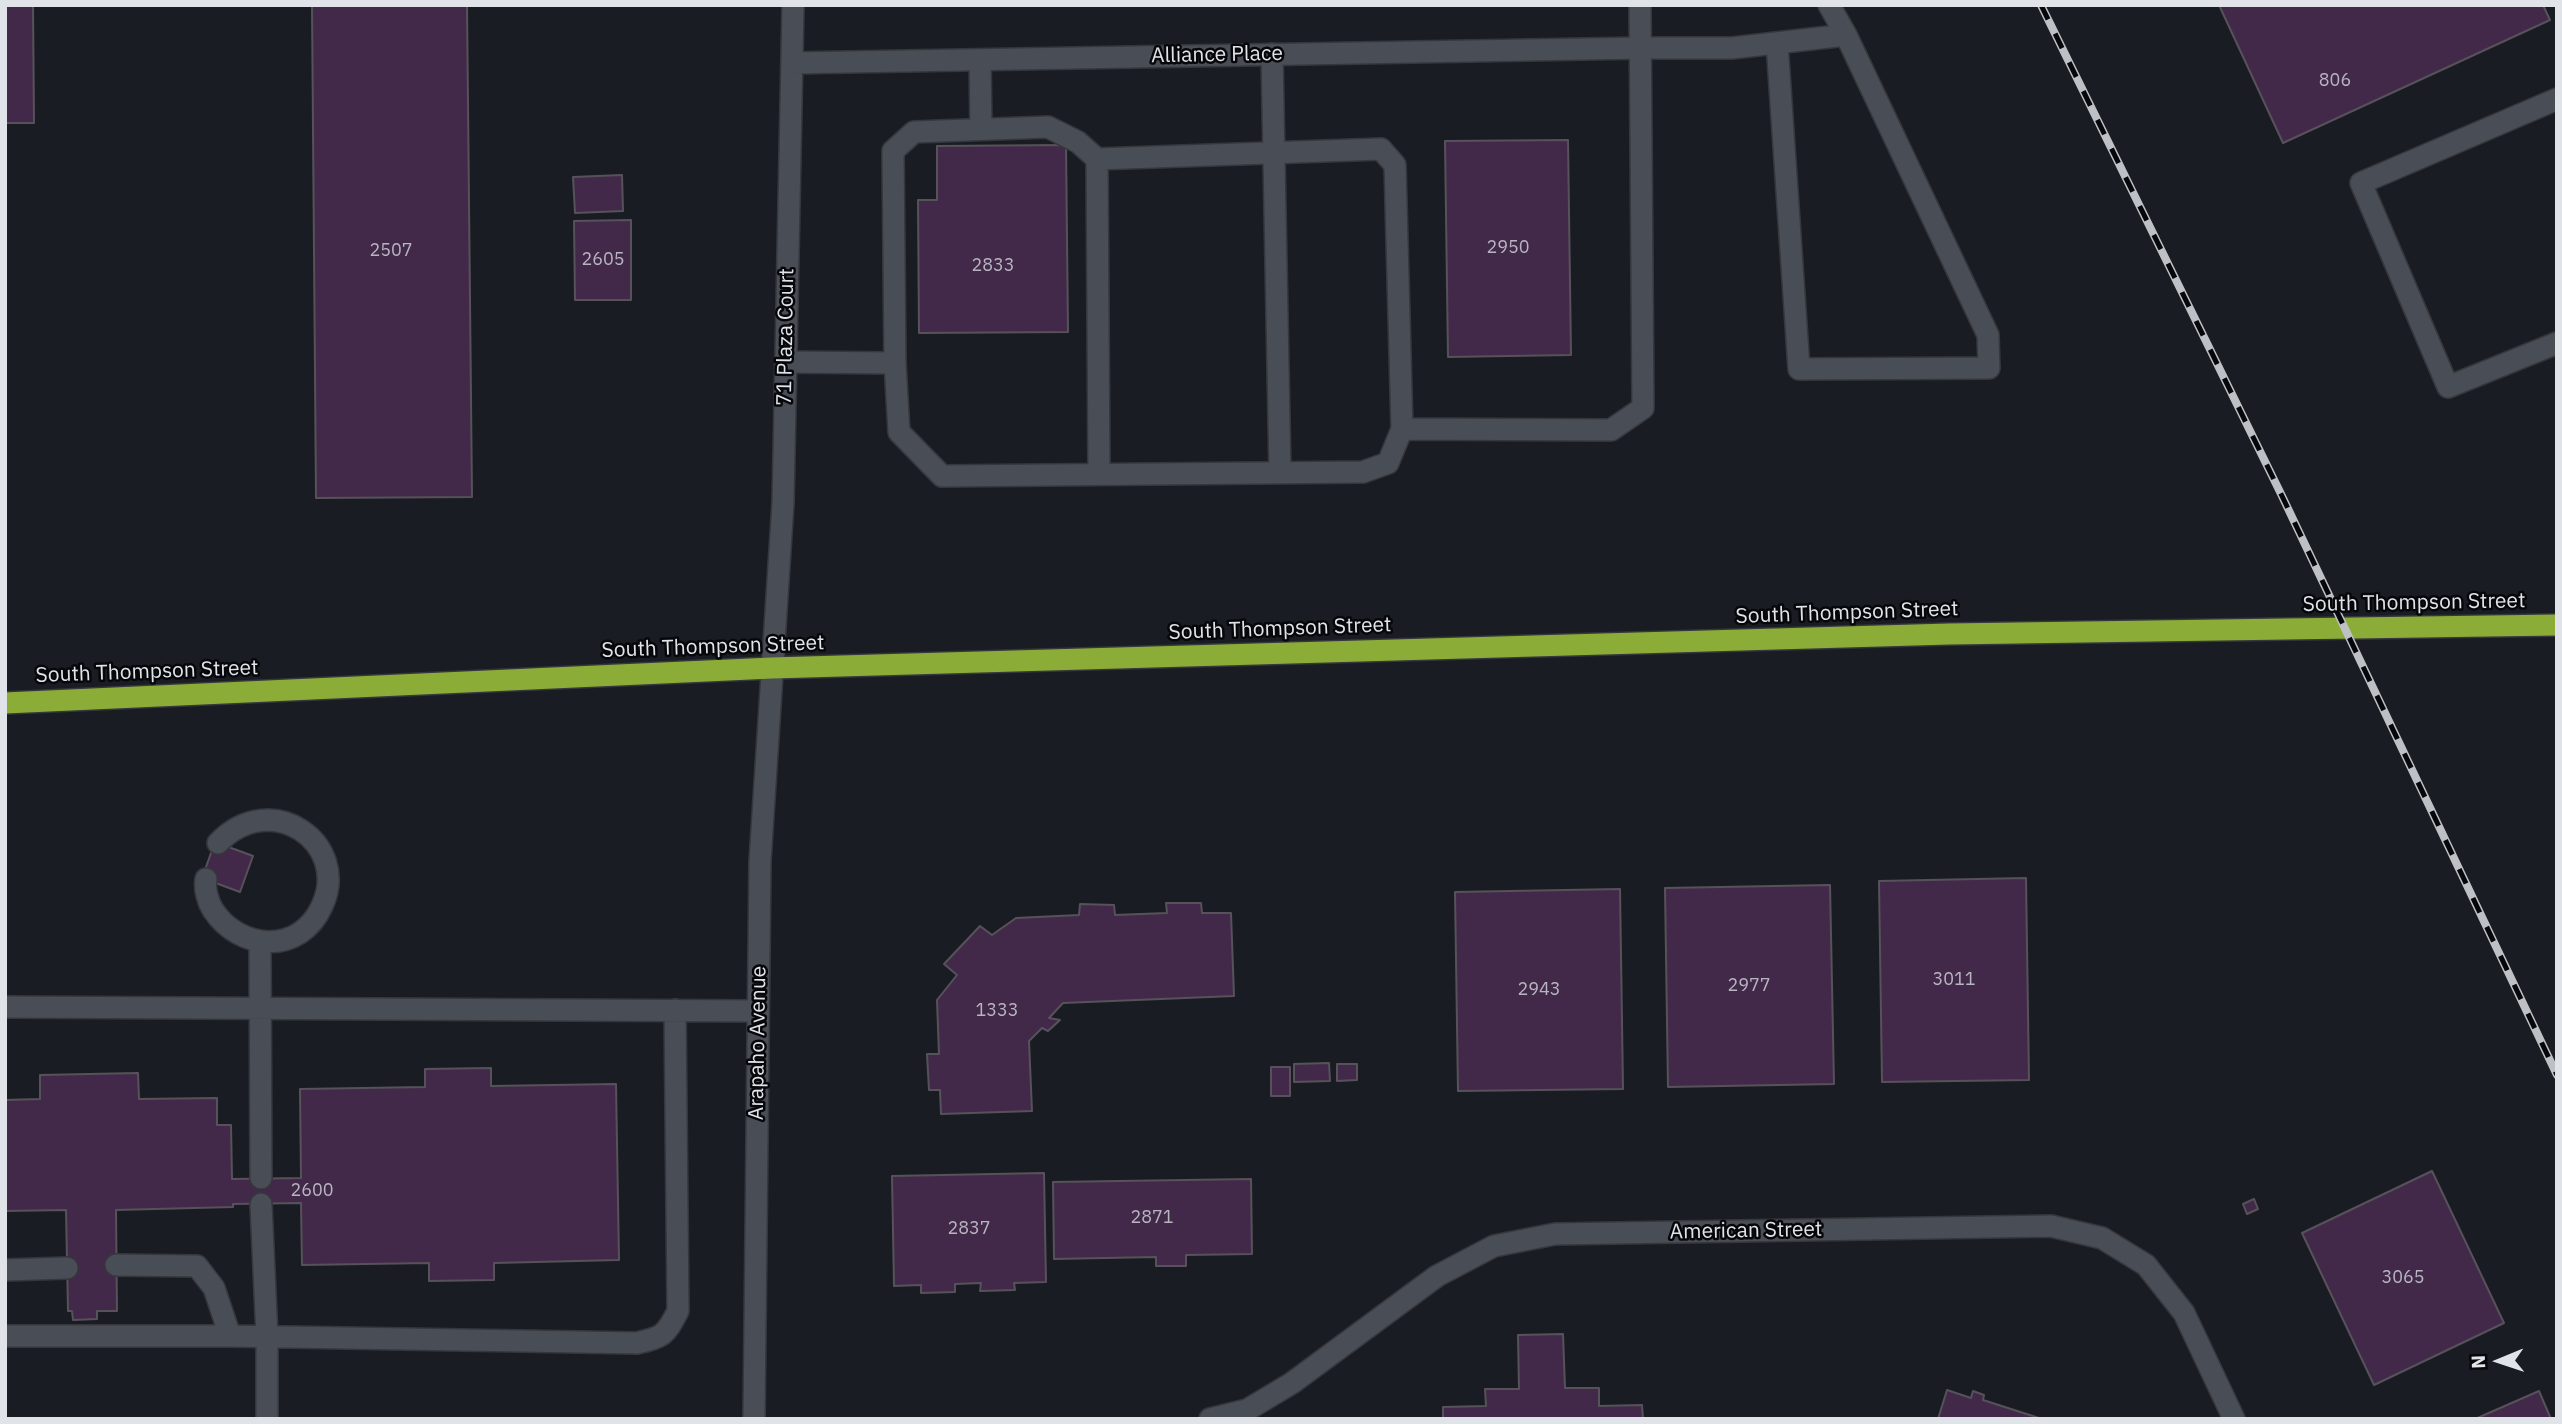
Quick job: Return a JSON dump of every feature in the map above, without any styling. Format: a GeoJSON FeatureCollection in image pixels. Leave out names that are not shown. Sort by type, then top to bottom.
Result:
{"type":"FeatureCollection","features":[{"type":"Feature","properties":{"kind":"highway","name":"South Thompson Street"},"geometry":{"type":"LineString","coordinates":[[5,703],[772,668],[1949,634],[2557,625]]}},
{"type":"Feature","properties":{"kind":"street","name":"71 Plaza Court"},"geometry":{"type":"LineString","coordinates":[[772,668],[783,503],[793,5]]}},
{"type":"Feature","properties":{"kind":"street"},"geometry":{"type":"LineString","coordinates":[[1402,429],[1611,429],[1643,408],[1640,5]]}},
{"type":"Feature","properties":{"kind":"street"},"geometry":{"type":"LineString","coordinates":[[1777,43],[1799,369],[1989,368],[1988,335],[1846,35],[1829,5]]}},
{"type":"Feature","properties":{"kind":"street","name":"Alliance Place"},"geometry":{"type":"LineString","coordinates":[[792,63],[1732,48],[1846,35]]}},
{"type":"Feature","properties":{"kind":"street"},"geometry":{"type":"LineString","coordinates":[[1272,54],[1280,473]]}},
{"type":"Feature","properties":{"kind":"street"},"geometry":{"type":"LineString","coordinates":[[980,60],[981,130]]}},
{"type":"Feature","properties":{"kind":"street"},"geometry":{"type":"LineString","coordinates":[[2557,99],[2361,183],[2448,387],[2557,343]]}},
{"type":"Feature","properties":{"kind":"street"},"geometry":{"type":"LineString","coordinates":[[1048,127],[1078,142],[1097,159],[1381,149],[1395,164],[1402,429],[1388,463],[1363,472],[942,475],[899,432],[895,363],[892,151],[914,132],[1048,127]]}},
{"type":"Feature","properties":{"kind":"street"},"geometry":{"type":"LineString","coordinates":[[1097,159],[1099,474]]}},
{"type":"Feature","properties":{"kind":"street"},"geometry":{"type":"LineString","coordinates":[[786,362],[895,363]]}},
{"type":"Feature","properties":{"kind":"street","name":"Arapaho Avenue"},"geometry":{"type":"LineString","coordinates":[[754,1419],[760,860],[772,668]]}},
{"type":"Feature","properties":{"kind":"street"},"geometry":{"type":"LineString","coordinates":[[206,879],[210,906],[222,923],[239,936],[260,942],[279,941],[297,934],[312,922],[323,906],[327,887],[326,869],[320,850],[308,835],[292,825],[272,819],[250,821],[232,829],[218,843]]}},
{"type":"Feature","properties":{"kind":"street"},"geometry":{"type":"LineString","coordinates":[[260,942],[261,1178]]}},
{"type":"Feature","properties":{"kind":"street"},"geometry":{"type":"LineString","coordinates":[[5,1007],[758,1011]]}},
{"type":"Feature","properties":{"kind":"street"},"geometry":{"type":"LineString","coordinates":[[5,1336],[230,1336],[637,1343],[660,1337],[667,1332],[678,1311],[676,1010]]}},
{"type":"Feature","properties":{"kind":"street"},"geometry":{"type":"LineString","coordinates":[[261,1204],[267,1337],[267,1419]]}},
{"type":"Feature","properties":{"kind":"street","name":"American Street"},"geometry":{"type":"LineString","coordinates":[[1210,1419],[1247,1410],[1292,1383],[1437,1276],[1494,1246],[1555,1234],[2051,1226],[2102,1238],[2146,1265],[2184,1313],[2234,1419]]}},
{"type":"Feature","properties":{"kind":"street"},"geometry":{"type":"LineString","coordinates":[[117,1265],[197,1266],[214,1288],[230,1336]]}},
{"type":"Feature","properties":{"kind":"street"},"geometry":{"type":"LineString","coordinates":[[5,1270],[67,1268]]}},
{"type":"Feature","properties":{"kind":"building"},"geometry":{"type":"Polygon","coordinates":[[[5,5],[33,5],[34,123],[5,123],[5,5]]]}},
{"type":"Feature","properties":{"kind":"building"},"geometry":{"type":"Polygon","coordinates":[[[312,5],[467,5],[472,497],[316,498],[312,5]]]}},
{"type":"Feature","properties":{"kind":"building"},"geometry":{"type":"Polygon","coordinates":[[[2219,5],[2543,5],[2550,20],[2283,143],[2219,5]]]}},
{"type":"Feature","properties":{"kind":"building"},"geometry":{"type":"Polygon","coordinates":[[[1568,140],[1571,355],[1448,357],[1445,141],[1568,140]]]}},
{"type":"Feature","properties":{"kind":"building"},"geometry":{"type":"Polygon","coordinates":[[[1066,145],[1068,332],[919,333],[918,200],[937,200],[937,146],[1066,145]]]}},
{"type":"Feature","properties":{"kind":"building"},"geometry":{"type":"Polygon","coordinates":[[[622,175],[623,211],[575,213],[573,177],[622,175]]]}},
{"type":"Feature","properties":{"kind":"building"},"geometry":{"type":"Polygon","coordinates":[[[631,220],[631,300],[575,300],[574,221],[631,220]]]}},
{"type":"Feature","properties":{"kind":"building"},"geometry":{"type":"Polygon","coordinates":[[[215,842],[253,856],[240,892],[202,878],[215,842]]]}},
{"type":"Feature","properties":{"kind":"building"},"geometry":{"type":"Polygon","coordinates":[[[2026,878],[2029,1080],[1882,1082],[1879,881],[2026,878]]]}},
{"type":"Feature","properties":{"kind":"building"},"geometry":{"type":"Polygon","coordinates":[[[1830,885],[1834,1084],[1668,1087],[1665,888],[1830,885]]]}},
{"type":"Feature","properties":{"kind":"building"},"geometry":{"type":"Polygon","coordinates":[[[1620,889],[1623,1089],[1458,1091],[1455,892],[1620,889]]]}},
{"type":"Feature","properties":{"kind":"building"},"geometry":{"type":"Polygon","coordinates":[[[1166,903],[1201,903],[1202,913],[1231,913],[1234,996],[1063,1003],[1049,1018],[1060,1020],[1048,1031],[1042,1028],[1029,1041],[1032,1111],[941,1114],[940,1090],[929,1090],[927,1054],[939,1054],[937,1000],[957,975],[944,964],[980,926],[992,935],[1016,918],[1079,915],[1080,904],[1114,905],[1115,915],[1167,913],[1166,903]]]}},
{"type":"Feature","properties":{"kind":"building"},"geometry":{"type":"Polygon","coordinates":[[[1329,1063],[1330,1081],[1294,1082],[1294,1064],[1329,1063]]]}},
{"type":"Feature","properties":{"kind":"building"},"geometry":{"type":"Polygon","coordinates":[[[1337,1064],[1357,1064],[1357,1080],[1337,1081],[1337,1064]]]}},
{"type":"Feature","properties":{"kind":"building"},"geometry":{"type":"Polygon","coordinates":[[[1271,1067],[1290,1067],[1290,1096],[1271,1096],[1271,1067]]]}},
{"type":"Feature","properties":{"kind":"building"},"geometry":{"type":"Polygon","coordinates":[[[491,1068],[491,1086],[616,1084],[619,1260],[494,1263],[494,1280],[429,1281],[429,1263],[302,1265],[301,1203],[116,1210],[117,1311],[97,1311],[97,1319],[73,1320],[72,1311],[68,1311],[66,1210],[5,1211],[5,1100],[40,1099],[40,1075],[138,1073],[139,1099],[217,1098],[217,1125],[231,1125],[232,1179],[301,1178],[300,1089],[425,1087],[425,1069],[491,1068]]]}},
{"type":"Feature","properties":{"kind":"building"},"geometry":{"type":"Polygon","coordinates":[[[2432,1171],[2504,1323],[2374,1385],[2302,1233],[2432,1171]]]}},
{"type":"Feature","properties":{"kind":"building"},"geometry":{"type":"Polygon","coordinates":[[[1044,1173],[1046,1282],[1014,1283],[1015,1290],[980,1291],[981,1283],[955,1284],[955,1292],[921,1293],[921,1285],[894,1286],[892,1176],[1044,1173]]]}},
{"type":"Feature","properties":{"kind":"building"},"geometry":{"type":"Polygon","coordinates":[[[1251,1179],[1252,1254],[1186,1255],[1186,1266],[1156,1266],[1156,1257],[1054,1259],[1053,1182],[1251,1179]]]}},
{"type":"Feature","properties":{"kind":"building"},"geometry":{"type":"Polygon","coordinates":[[[2254,1199],[2258,1209],[2247,1214],[2243,1204],[2254,1199]]]}},
{"type":"Feature","properties":{"kind":"building"},"geometry":{"type":"Polygon","coordinates":[[[1563,1334],[1565,1388],[1599,1388],[1599,1406],[1642,1405],[1643,1419],[1443,1419],[1443,1407],[1486,1406],[1485,1389],[1519,1389],[1518,1335],[1563,1334]]]}},
{"type":"Feature","properties":{"kind":"building"},"geometry":{"type":"Polygon","coordinates":[[[1947,1390],[1971,1398],[1973,1391],[1984,1395],[1983,1400],[2039,1418],[1938,1419],[1947,1390]]]}},
{"type":"Feature","properties":{"kind":"building"},"geometry":{"type":"Polygon","coordinates":[[[2539,1391],[2551,1419],[2475,1419],[2539,1391]]]}},
{"type":"Feature","properties":{"kind":"railway"},"geometry":{"type":"LineString","coordinates":[[2041,5],[2282,496],[2557,1075]]}}]}
